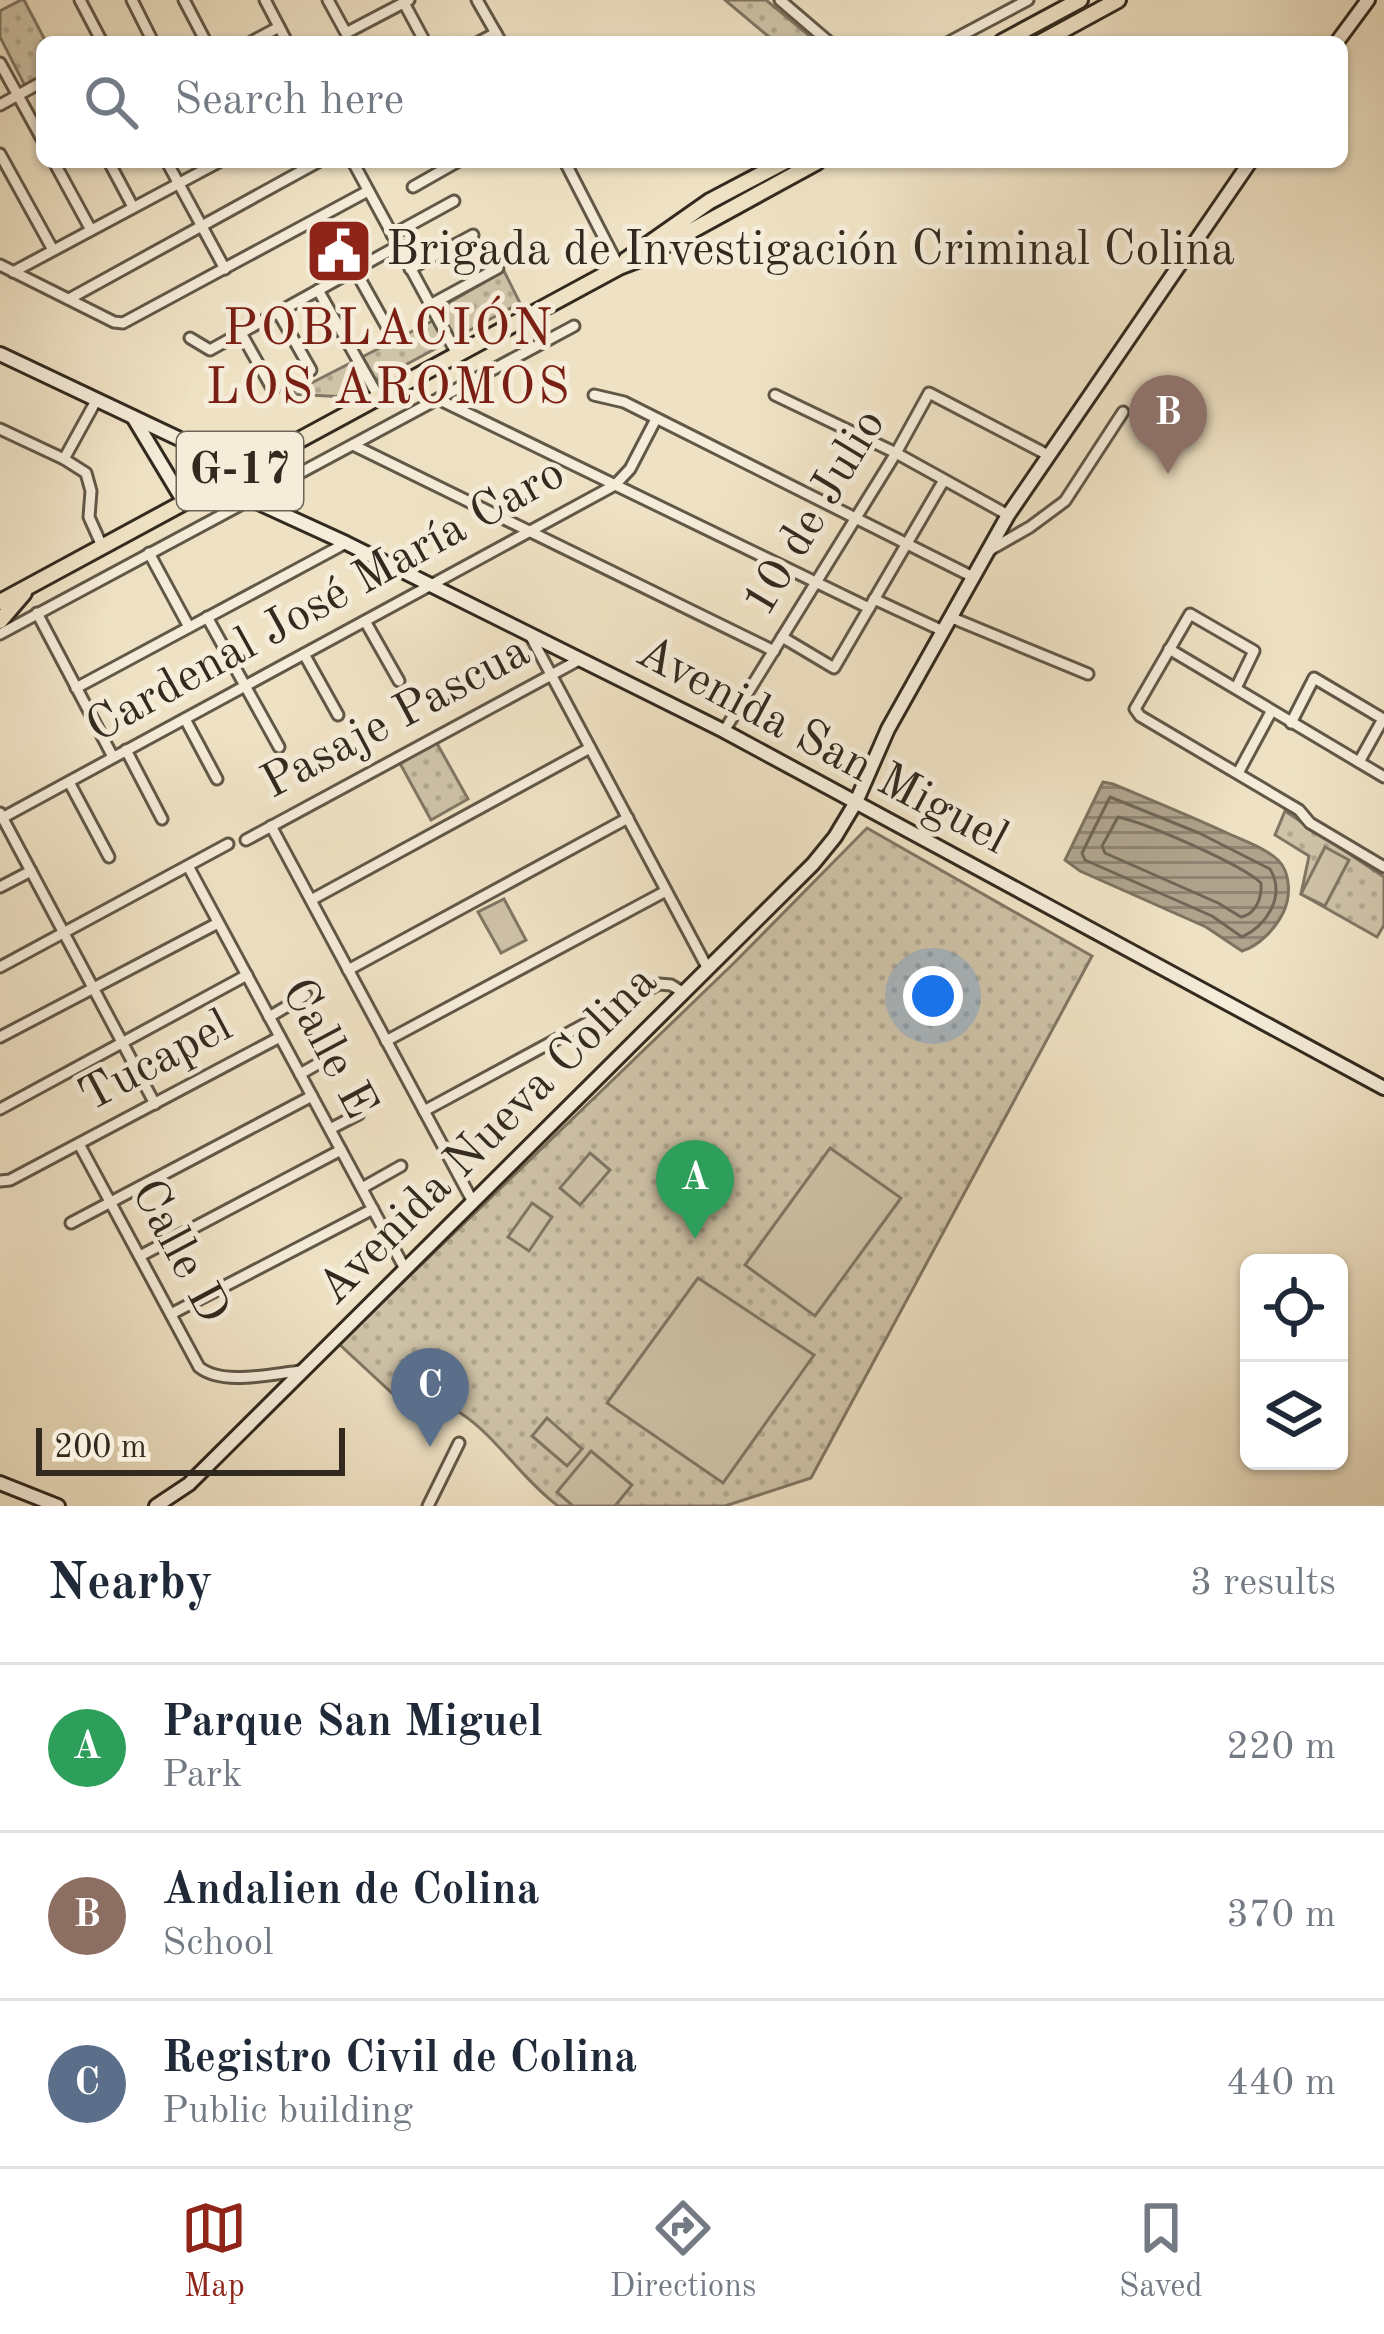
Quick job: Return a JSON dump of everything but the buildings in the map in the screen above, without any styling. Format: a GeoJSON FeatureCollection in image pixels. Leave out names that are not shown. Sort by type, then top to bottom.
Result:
{"type":"FeatureCollection","features":[{"type":"Feature","properties":{"kind":"main road"},"geometry":{"type":"LineString","coordinates":[[1013,36],[1080,0]]}},
{"type":"Feature","properties":{"kind":"main road"},"geometry":{"type":"LineString","coordinates":[[1052,36],[1118,0]]}},
{"type":"Feature","properties":{"kind":"main road","name":"G-17"},"geometry":{"type":"LineString","coordinates":[[619,267],[710,201],[773,168]]}},
{"type":"Feature","properties":{"kind":"main road","name":"G-17"},"geometry":{"type":"LineString","coordinates":[[0,602],[807,168]]}},
{"type":"Feature","properties":{"kind":"main road"},"geometry":{"type":"LineString","coordinates":[[0,621],[33,583]]}},
{"type":"Feature","properties":{"kind":"street"},"geometry":{"type":"LineString","coordinates":[[80,0],[99,36]]}},
{"type":"Feature","properties":{"kind":"street"},"geometry":{"type":"LineString","coordinates":[[132,0],[150,36]]}},
{"type":"Feature","properties":{"kind":"street"},"geometry":{"type":"LineString","coordinates":[[184,0],[203,36]]}},
{"type":"Feature","properties":{"kind":"street"},"geometry":{"type":"LineString","coordinates":[[265,0],[284,36]]}},
{"type":"Feature","properties":{"kind":"street"},"geometry":{"type":"LineString","coordinates":[[328,0],[346,33],[407,1],[422,36]]}},
{"type":"Feature","properties":{"kind":"street"},"geometry":{"type":"LineString","coordinates":[[478,0],[498,36]]}},
{"type":"Feature","properties":{"kind":"street"},"geometry":{"type":"LineString","coordinates":[[780,0],[823,36]]}},
{"type":"Feature","properties":{"kind":"street"},"geometry":{"type":"LineString","coordinates":[[1341,36],[1368,0]]}},
{"type":"Feature","properties":{"kind":"street"},"geometry":{"type":"LineString","coordinates":[[961,36],[1025,1]]}},
{"type":"Feature","properties":{"kind":"street"},"geometry":{"type":"LineString","coordinates":[[262,36],[279,27]]}},
{"type":"Feature","properties":{"kind":"street"},"geometry":{"type":"LineString","coordinates":[[0,62],[36,128]]}},
{"type":"Feature","properties":{"kind":"street"},"geometry":{"type":"LineString","coordinates":[[0,105],[36,85]]}},
{"type":"Feature","properties":{"kind":"street"},"geometry":{"type":"LineString","coordinates":[[1,159],[53,250]]}},
{"type":"Feature","properties":{"kind":"street"},"geometry":{"type":"LineString","coordinates":[[57,168],[91,230]]}},
{"type":"Feature","properties":{"kind":"street"},"geometry":{"type":"LineString","coordinates":[[112,168],[134,207]]}},
{"type":"Feature","properties":{"kind":"street"},"geometry":{"type":"LineString","coordinates":[[170,168],[225,269]]}},
{"type":"Feature","properties":{"kind":"street"},"geometry":{"type":"LineString","coordinates":[[13,272],[208,168]]}},
{"type":"Feature","properties":{"kind":"street"},"geometry":{"type":"LineString","coordinates":[[69,299],[307,168]]}},
{"type":"Feature","properties":{"kind":"street"},"geometry":{"type":"LineString","coordinates":[[355,168],[457,354]]}},
{"type":"Feature","properties":{"kind":"street"},"geometry":{"type":"LineString","coordinates":[[413,187],[446,168]]}},
{"type":"Feature","properties":{"kind":"street"},"geometry":{"type":"LineString","coordinates":[[568,168],[619,267]]}},
{"type":"Feature","properties":{"kind":"street","name":"Avenida Nueva Colina"},"geometry":{"type":"LineString","coordinates":[[156,1506],[189,1484],[835,837],[888,730],[1007,515],[1246,168]]}},
{"type":"Feature","properties":{"kind":"street"},"geometry":{"type":"LineString","coordinates":[[0,265],[123,323],[368,191]]}},
{"type":"Feature","properties":{"kind":"street"},"geometry":{"type":"LineString","coordinates":[[392,235],[454,201]]}},
{"type":"Feature","properties":{"kind":"street"},"geometry":{"type":"LineString","coordinates":[[410,268],[473,236]]}},
{"type":"Feature","properties":{"kind":"street"},"geometry":{"type":"LineString","coordinates":[[190,338],[210,350],[398,246]]}},
{"type":"Feature","properties":{"kind":"street"},"geometry":{"type":"LineString","coordinates":[[430,305],[498,268]]}},
{"type":"Feature","properties":{"kind":"street"},"geometry":{"type":"LineString","coordinates":[[355,270],[388,329]]}},
{"type":"Feature","properties":{"kind":"street"},"geometry":{"type":"LineString","coordinates":[[318,290],[378,396]]}},
{"type":"Feature","properties":{"kind":"street"},"geometry":{"type":"LineString","coordinates":[[278,312],[311,370]]}},
{"type":"Feature","properties":{"kind":"street"},"geometry":{"type":"LineString","coordinates":[[0,634],[574,326]]}},
{"type":"Feature","properties":{"kind":"street"},"geometry":{"type":"LineString","coordinates":[[241,333],[274,390]]}},
{"type":"Feature","properties":{"kind":"street"},"geometry":{"type":"LineString","coordinates":[[0,354],[243,470]]}},
{"type":"Feature","properties":{"kind":"street","name":"10 de Julio"},"geometry":{"type":"LineString","coordinates":[[724,731],[929,393],[1048,455]]}},
{"type":"Feature","properties":{"kind":"street"},"geometry":{"type":"LineString","coordinates":[[775,394],[896,453],[1007,515]]}},
{"type":"Feature","properties":{"kind":"street"},"geometry":{"type":"LineString","coordinates":[[594,395],[624,402],[973,577]]}},
{"type":"Feature","properties":{"kind":"street"},"geometry":{"type":"LineString","coordinates":[[64,459],[97,399]]}},
{"type":"Feature","properties":{"kind":"street"},"geometry":{"type":"LineString","coordinates":[[438,399],[815,583],[943,631]]}},
{"type":"Feature","properties":{"kind":"street"},"geometry":{"type":"LineString","coordinates":[[987,552],[1065,501],[1123,412]]}},
{"type":"Feature","properties":{"kind":"street"},"geometry":{"type":"LineString","coordinates":[[133,416],[184,502]]}},
{"type":"Feature","properties":{"kind":"street","name":"Cardenal José María Caro"},"geometry":{"type":"LineString","coordinates":[[1,815],[615,485],[630,469],[656,419]]}},
{"type":"Feature","properties":{"kind":"street"},"geometry":{"type":"LineString","coordinates":[[0,429],[86,473],[91,490],[89,517],[102,546]]}},
{"type":"Feature","properties":{"kind":"street"},"geometry":{"type":"LineString","coordinates":[[352,445],[773,651]]}},
{"type":"Feature","properties":{"kind":"street"},"geometry":{"type":"LineString","coordinates":[[782,637],[834,668],[944,480]]}},
{"type":"Feature","properties":{"kind":"street","name":"Avenida San Miguel"},"geometry":{"type":"LineString","coordinates":[[217,484],[724,731],[1384,1088]]}},
{"type":"Feature","properties":{"kind":"street"},"geometry":{"type":"LineString","coordinates":[[76,688],[346,543]]}},
{"type":"Feature","properties":{"kind":"street"},"geometry":{"type":"LineString","coordinates":[[149,553],[189,627]]}},
{"type":"Feature","properties":{"kind":"street"},"geometry":{"type":"LineString","coordinates":[[37,614],[113,758]]}},
{"type":"Feature","properties":{"kind":"street"},"geometry":{"type":"LineString","coordinates":[[1236,688],[1254,651],[1190,614],[1135,709],[1384,867]]}},
{"type":"Feature","properties":{"kind":"street"},"geometry":{"type":"LineString","coordinates":[[950,616],[1088,674]]}},
{"type":"Feature","properties":{"kind":"street"},"geometry":{"type":"LineString","coordinates":[[208,617],[279,747]]}},
{"type":"Feature","properties":{"kind":"street"},"geometry":{"type":"LineString","coordinates":[[365,621],[398,681]]}},
{"type":"Feature","properties":{"kind":"street"},"geometry":{"type":"LineString","coordinates":[[530,634],[708,969]]}},
{"type":"Feature","properties":{"kind":"street"},"geometry":{"type":"LineString","coordinates":[[1169,649],[1384,777]]}},
{"type":"Feature","properties":{"kind":"street"},"geometry":{"type":"LineString","coordinates":[[304,654],[338,715]]}},
{"type":"Feature","properties":{"kind":"street","name":"Pasaje Pascua"},"geometry":{"type":"LineString","coordinates":[[246,839],[580,660]]}},
{"type":"Feature","properties":{"kind":"street"},"geometry":{"type":"LineString","coordinates":[[1291,723],[1314,678],[1349,698],[1383,719],[1359,763]]}},
{"type":"Feature","properties":{"kind":"street"},"geometry":{"type":"LineString","coordinates":[[1238,773],[1271,712]]}},
{"type":"Feature","properties":{"kind":"street"},"geometry":{"type":"LineString","coordinates":[[185,718],[217,779]]}},
{"type":"Feature","properties":{"kind":"street"},"geometry":{"type":"LineString","coordinates":[[311,900],[590,748]]}},
{"type":"Feature","properties":{"kind":"street"},"geometry":{"type":"LineString","coordinates":[[127,750],[162,819]]}},
{"type":"Feature","properties":{"kind":"street"},"geometry":{"type":"LineString","coordinates":[[68,782],[109,857]]}},
{"type":"Feature","properties":{"kind":"street"},"geometry":{"type":"LineString","coordinates":[[1,815],[154,1104]]}},
{"type":"Feature","properties":{"kind":"street"},"geometry":{"type":"LineString","coordinates":[[348,970],[628,818]]}},
{"type":"Feature","properties":{"kind":"street"},"geometry":{"type":"LineString","coordinates":[[271,826],[473,1202]]}},
{"type":"Feature","properties":{"kind":"street"},"geometry":{"type":"LineString","coordinates":[[0,967],[228,844]]}},
{"type":"Feature","properties":{"kind":"street","name":"Calle E"},"geometry":{"type":"LineString","coordinates":[[188,866],[404,1267]]}},
{"type":"Feature","properties":{"kind":"street"},"geometry":{"type":"LineString","coordinates":[[0,887],[31,871]]}},
{"type":"Feature","properties":{"kind":"street"},"geometry":{"type":"LineString","coordinates":[[386,1041],[666,890]]}},
{"type":"Feature","properties":{"kind":"street"},"geometry":{"type":"LineString","coordinates":[[0,1036],[218,922]]}},
{"type":"Feature","properties":{"kind":"street"},"geometry":{"type":"LineString","coordinates":[[0,1109],[247,975]]}},
{"type":"Feature","properties":{"kind":"street"},"geometry":{"type":"LineString","coordinates":[[424,1111],[659,984],[684,993]]}},
{"type":"Feature","properties":{"kind":"street","name":"Tucapel"},"geometry":{"type":"LineString","coordinates":[[269,1017],[306,995]]}},
{"type":"Feature","properties":{"kind":"street","name":"Tucapel"},"geometry":{"type":"LineString","coordinates":[[0,1181],[10,1180],[280,1037]]}},
{"type":"Feature","properties":{"kind":"street"},"geometry":{"type":"LineString","coordinates":[[300,1073],[330,1058]]}},
{"type":"Feature","properties":{"kind":"street"},"geometry":{"type":"LineString","coordinates":[[71,1223],[312,1096]]}},
{"type":"Feature","properties":{"kind":"street"},"geometry":{"type":"LineString","coordinates":[[330,1130],[359,1114]]}},
{"type":"Feature","properties":{"kind":"street","name":"Calle D"},"geometry":{"type":"LineString","coordinates":[[79,1144],[199,1366],[221,1378],[301,1371]]}},
{"type":"Feature","properties":{"kind":"street"},"geometry":{"type":"LineString","coordinates":[[140,1256],[341,1150]]}},
{"type":"Feature","properties":{"kind":"street"},"geometry":{"type":"LineString","coordinates":[[362,1189],[401,1166]]}},
{"type":"Feature","properties":{"kind":"street"},"geometry":{"type":"LineString","coordinates":[[171,1314],[373,1209]]}},
{"type":"Feature","properties":{"kind":"street"},"geometry":{"type":"LineString","coordinates":[[428,1506],[459,1443]]}},
{"type":"Feature","properties":{"kind":"street"},"geometry":{"type":"LineString","coordinates":[[0,1483],[58,1506]]}},
{"type":"Feature","properties":{"kind":"shaded area"},"geometry":{"type":"Polygon","coordinates":[[[24,0],[43,36],[36,36],[36,80],[25,86],[0,37],[0,11],[24,0]]]}},
{"type":"Feature","properties":{"kind":"shaded area"},"geometry":{"type":"Polygon","coordinates":[[[725,0],[766,0],[810,36],[768,36],[725,0]]]}},
{"type":"Feature","properties":{"kind":"shaded area"},"geometry":{"type":"Polygon","coordinates":[[[504,271],[520,303],[346,397],[290,394],[440,317],[438,309],[504,271]]]}},
{"type":"Feature","properties":{"kind":"shaded area"},"geometry":{"type":"Polygon","coordinates":[[[434,738],[468,799],[431,820],[397,758],[434,738]]]}},
{"type":"Feature","properties":{"kind":"shaded area"},"geometry":{"type":"Polygon","coordinates":[[[1285,811],[1384,877],[1384,925],[1377,937],[1301,894],[1309,856],[1275,835],[1285,811]]]}},
{"type":"Feature","properties":{"kind":"shaded area"},"geometry":{"type":"Polygon","coordinates":[[[867,828],[1092,956],[811,1478],[725,1506],[558,1506],[467,1418],[422,1397],[394,1395],[339,1344],[867,828]]]}},
{"type":"Feature","properties":{"kind":"shaded area"},"geometry":{"type":"Polygon","coordinates":[[[1325,847],[1349,860],[1325,906],[1301,894],[1325,847]]]}},
{"type":"Feature","properties":{"kind":"shaded area"},"geometry":{"type":"Polygon","coordinates":[[[504,899],[526,940],[501,953],[478,912],[504,899]]]}},
{"type":"Feature","properties":{"kind":"shaded area"},"geometry":{"type":"Polygon","coordinates":[[[830,1148],[901,1198],[815,1316],[745,1265],[830,1148]]]}},
{"type":"Feature","properties":{"kind":"shaded area"},"geometry":{"type":"Polygon","coordinates":[[[590,1153],[610,1170],[580,1205],[560,1188],[590,1153]]]}},
{"type":"Feature","properties":{"kind":"shaded area"},"geometry":{"type":"Polygon","coordinates":[[[532,1203],[552,1217],[529,1251],[508,1237],[532,1203]]]}},
{"type":"Feature","properties":{"kind":"shaded area"},"geometry":{"type":"Polygon","coordinates":[[[698,1278],[814,1355],[723,1483],[607,1403],[698,1278]]]}},
{"type":"Feature","properties":{"kind":"shaded area"},"geometry":{"type":"Polygon","coordinates":[[[547,1418],[582,1449],[567,1466],[532,1436],[547,1418]]]}},
{"type":"Feature","properties":{"kind":"shaded area"},"geometry":{"type":"Polygon","coordinates":[[[591,1451],[632,1485],[615,1506],[573,1506],[557,1492],[591,1451]]]}},
{"type":"Feature","properties":{"kind":"water"},"geometry":{"type":"Polygon","coordinates":[[[1103,782],[1247,841],[1278,860],[1288,893],[1286,907],[1271,931],[1242,951],[1206,927],[1065,860],[1103,782]]]}},
{"type":"Feature","properties":{"kind":"place","name":"Brigada de Investigación Criminal Colina"},"geometry":{"type":"Point","coordinates":[339,251]}},
{"type":"Feature","properties":{"kind":"place","name":"Andalien de Colina"},"geometry":{"type":"Point","coordinates":[1168,474]}},
{"type":"Feature","properties":{"kind":"place","name":"Parque San Miguel"},"geometry":{"type":"Point","coordinates":[695,1239]}},
{"type":"Feature","properties":{"kind":"place","name":"Registro Civil de Colina"},"geometry":{"type":"Point","coordinates":[430,1447]}},
{"type":"Feature","properties":{"kind":"district","name":"POBLACIÓN LOS AROMOS"},"geometry":{"type":"Point","coordinates":[389,359]}}]}
